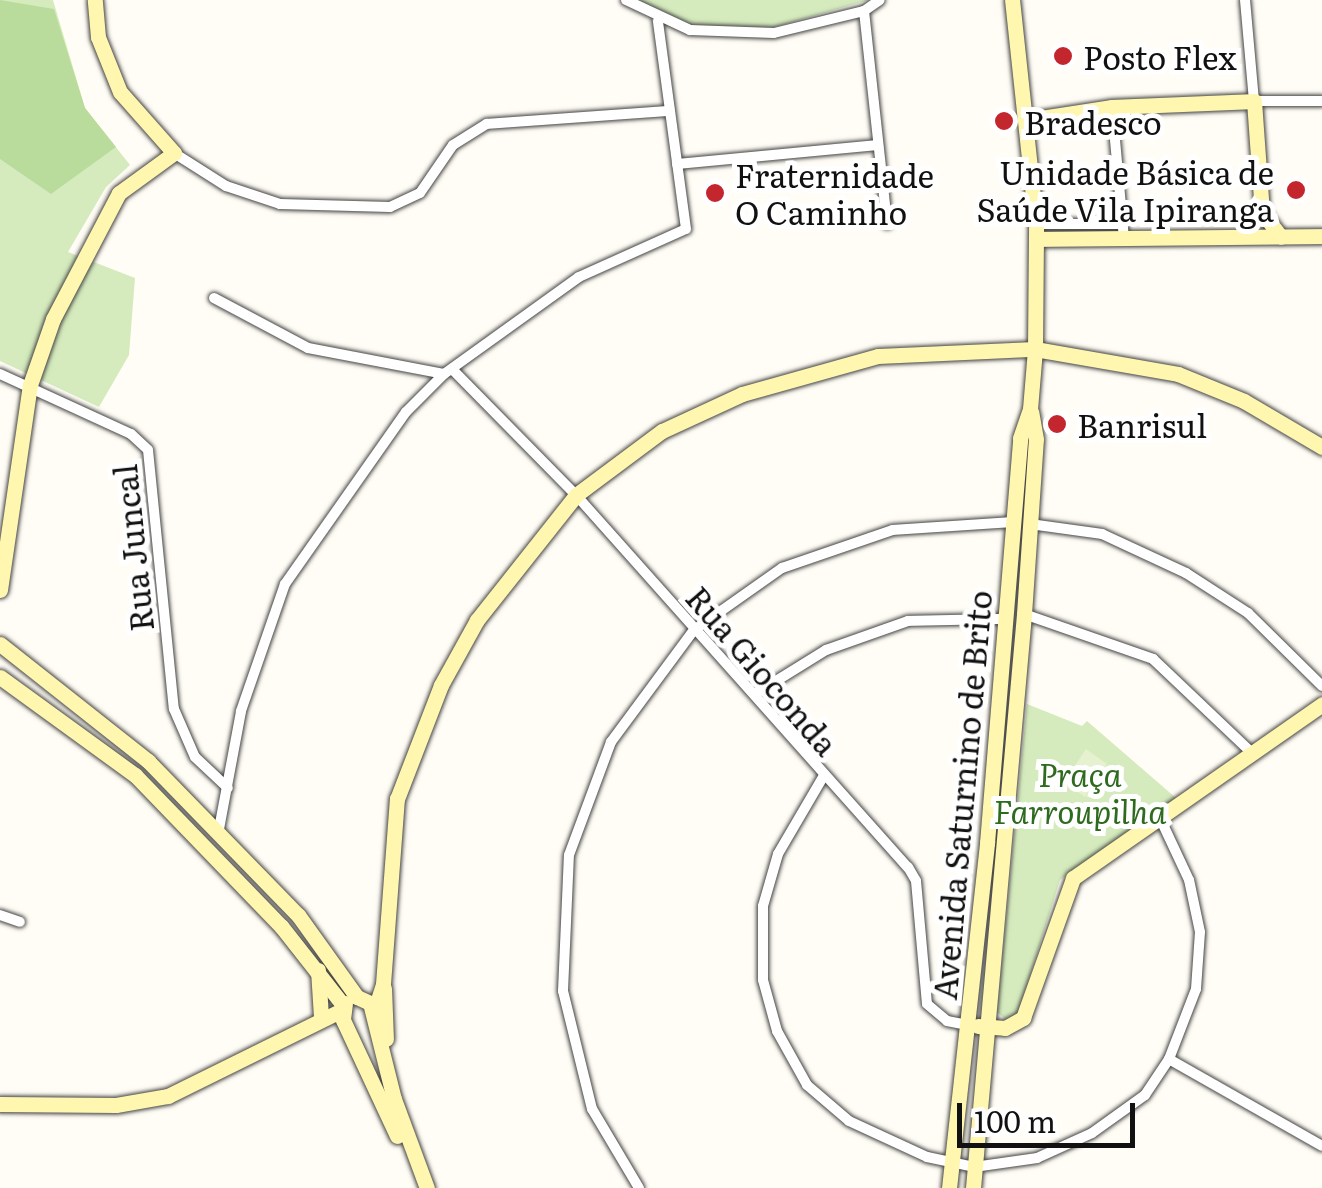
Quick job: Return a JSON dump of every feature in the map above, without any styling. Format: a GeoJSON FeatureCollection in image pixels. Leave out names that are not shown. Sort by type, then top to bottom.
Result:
{"type":"FeatureCollection","features":[{"type":"Feature","properties":{"kind":"street"},"geometry":{"type":"LineString","coordinates":[[95,0],[98,37],[120,92],[174,153],[226,186],[280,204],[370,208],[410,201],[453,145],[487,124],[670,111]]}},
{"type":"Feature","properties":{"kind":"street"},"geometry":{"type":"LineString","coordinates":[[626,0],[658,20],[690,30],[774,33],[864,10],[880,0]]}},
{"type":"Feature","properties":{"kind":"street","name":"Avenida Saturnino de Brito"},"geometry":{"type":"LineString","coordinates":[[948,1188],[968,1026],[1020,438],[1030,408],[1035,348],[1036,231],[1028,120],[1012,0]]}},
{"type":"Feature","properties":{"kind":"street"},"geometry":{"type":"LineString","coordinates":[[1245,0],[1262,212],[1249,237]]}},
{"type":"Feature","properties":{"kind":"street"},"geometry":{"type":"LineString","coordinates":[[864,10],[887,224]]}},
{"type":"Feature","properties":{"kind":"street"},"geometry":{"type":"LineString","coordinates":[[219,830],[240,711],[285,584],[406,412],[448,371],[580,277],[686,229],[658,20]]}},
{"type":"Feature","properties":{"kind":"street"},"geometry":{"type":"LineString","coordinates":[[1028,120],[1112,106],[1322,100]]}},
{"type":"Feature","properties":{"kind":"street"},"geometry":{"type":"LineString","coordinates":[[1112,106],[1124,231]]}},
{"type":"Feature","properties":{"kind":"street"},"geometry":{"type":"LineString","coordinates":[[677,164],[878,145]]}},
{"type":"Feature","properties":{"kind":"street"},"geometry":{"type":"LineString","coordinates":[[0,590],[30,385],[52,318],[119,192],[174,153]]}},
{"type":"Feature","properties":{"kind":"street"},"geometry":{"type":"LineString","coordinates":[[1262,212],[1281,237]]}},
{"type":"Feature","properties":{"kind":"street"},"geometry":{"type":"LineString","coordinates":[[1036,231],[1314,236],[1322,246]]}},
{"type":"Feature","properties":{"kind":"street"},"geometry":{"type":"LineString","coordinates":[[214,298],[308,348],[448,371]]}},
{"type":"Feature","properties":{"kind":"street"},"geometry":{"type":"LineString","coordinates":[[385,1054],[383,981],[391,828],[422,725],[476,620],[576,495],[662,431],[742,394],[878,356],[1035,348],[1178,374],[1244,401],[1322,447]]}},
{"type":"Feature","properties":{"kind":"street","name":"Rua Gioconda"},"geometry":{"type":"LineString","coordinates":[[448,371],[576,495],[912,873],[927,1004],[946,1021],[968,1026]]}},
{"type":"Feature","properties":{"kind":"street","name":"Rua Juncal"},"geometry":{"type":"LineString","coordinates":[[0,374],[131,434],[148,450],[174,710],[194,758],[228,788]]}},
{"type":"Feature","properties":{"kind":"street","name":"Avenida Saturnino de Brito"},"geometry":{"type":"LineString","coordinates":[[973,1188],[1024,614],[1036,439],[1030,408]]}},
{"type":"Feature","properties":{"kind":"street"},"geometry":{"type":"LineString","coordinates":[[639,1188],[592,1109],[575,1060],[563,991],[563,897],[576,822],[602,758],[642,694],[694,630],[768,576],[842,544],[920,525],[1012,522]]}},
{"type":"Feature","properties":{"kind":"street"},"geometry":{"type":"LineString","coordinates":[[1030,524],[1102,534],[1186,574],[1248,613],[1322,686]]}},
{"type":"Feature","properties":{"kind":"street"},"geometry":{"type":"LineString","coordinates":[[755,694],[826,650],[908,621],[1024,614],[1153,659],[1252,753]]}},
{"type":"Feature","properties":{"kind":"street"},"geometry":{"type":"LineString","coordinates":[[0,644],[148,760],[298,915],[351,1002],[350,1027],[424,1188]]}},
{"type":"Feature","properties":{"kind":"street"},"geometry":{"type":"LineString","coordinates":[[0,677],[136,775],[318,970],[351,1002],[374,1014],[394,1099],[424,1188]]}},
{"type":"Feature","properties":{"kind":"street"},"geometry":{"type":"LineString","coordinates":[[968,1026],[1005,1028],[1023,1018],[1067,886],[1322,704]]}},
{"type":"Feature","properties":{"kind":"street"},"geometry":{"type":"LineString","coordinates":[[823,777],[778,854],[763,906],[763,980],[777,1031],[807,1084],[849,1121],[952,1164],[974,1167],[1036,1158],[1092,1133],[1145,1095],[1169,1059],[1191,1007],[1201,952],[1190,880],[1160,818]]}},
{"type":"Feature","properties":{"kind":"street"},"geometry":{"type":"LineString","coordinates":[[0,914],[20,922]]}},
{"type":"Feature","properties":{"kind":"street"},"geometry":{"type":"LineString","coordinates":[[318,970],[321,1016]]}},
{"type":"Feature","properties":{"kind":"street"},"geometry":{"type":"LineString","coordinates":[[0,1104],[116,1106],[168,1096],[351,1002],[383,981]]}},
{"type":"Feature","properties":{"kind":"street"},"geometry":{"type":"LineString","coordinates":[[350,1027],[366,1026],[374,1014],[383,981]]}},
{"type":"Feature","properties":{"kind":"street"},"geometry":{"type":"LineString","coordinates":[[1169,1059],[1322,1146]]}},
{"type":"Feature","properties":{"kind":"green space"},"geometry":{"type":"Polygon","coordinates":[[[0,0],[53,0],[85,108],[130,165],[106,187],[68,252],[135,278],[129,355],[99,407],[0,361],[0,0]]]}},
{"type":"Feature","properties":{"kind":"green space"},"geometry":{"type":"Polygon","coordinates":[[[0,0],[54,9],[85,108],[116,147],[51,194],[0,159],[0,0]]]}},
{"type":"Feature","properties":{"kind":"green space"},"geometry":{"type":"Polygon","coordinates":[[[632,0],[869,0],[771,28],[688,26],[632,0]]]}},
{"type":"Feature","properties":{"kind":"green space","name":"Praça Farroupilha"},"geometry":{"type":"Polygon","coordinates":[[[1027,704],[1082,726],[1087,721],[1176,798],[1060,880],[1018,1014],[1006,1020],[997,1012],[1027,704]]]}},
{"type":"Feature","properties":{"kind":"green space"},"geometry":{"type":"Polygon","coordinates":[[[1086,749],[1107,764],[1085,797],[1064,782],[1086,749]]]}},
{"type":"Feature","properties":{"kind":"place","name":"Posto Flex"},"geometry":{"type":"Point","coordinates":[1063,56]}},
{"type":"Feature","properties":{"kind":"place","name":"Bradesco"},"geometry":{"type":"Point","coordinates":[1004,121]}},
{"type":"Feature","properties":{"kind":"place","name":"Unidade Básica de Saúde Vila Ipiranga"},"geometry":{"type":"Point","coordinates":[1296,190]}},
{"type":"Feature","properties":{"kind":"place","name":"Fraternidade O Caminho"},"geometry":{"type":"Point","coordinates":[715,193]}},
{"type":"Feature","properties":{"kind":"place","name":"Banrisul"},"geometry":{"type":"Point","coordinates":[1057,424]}}]}
